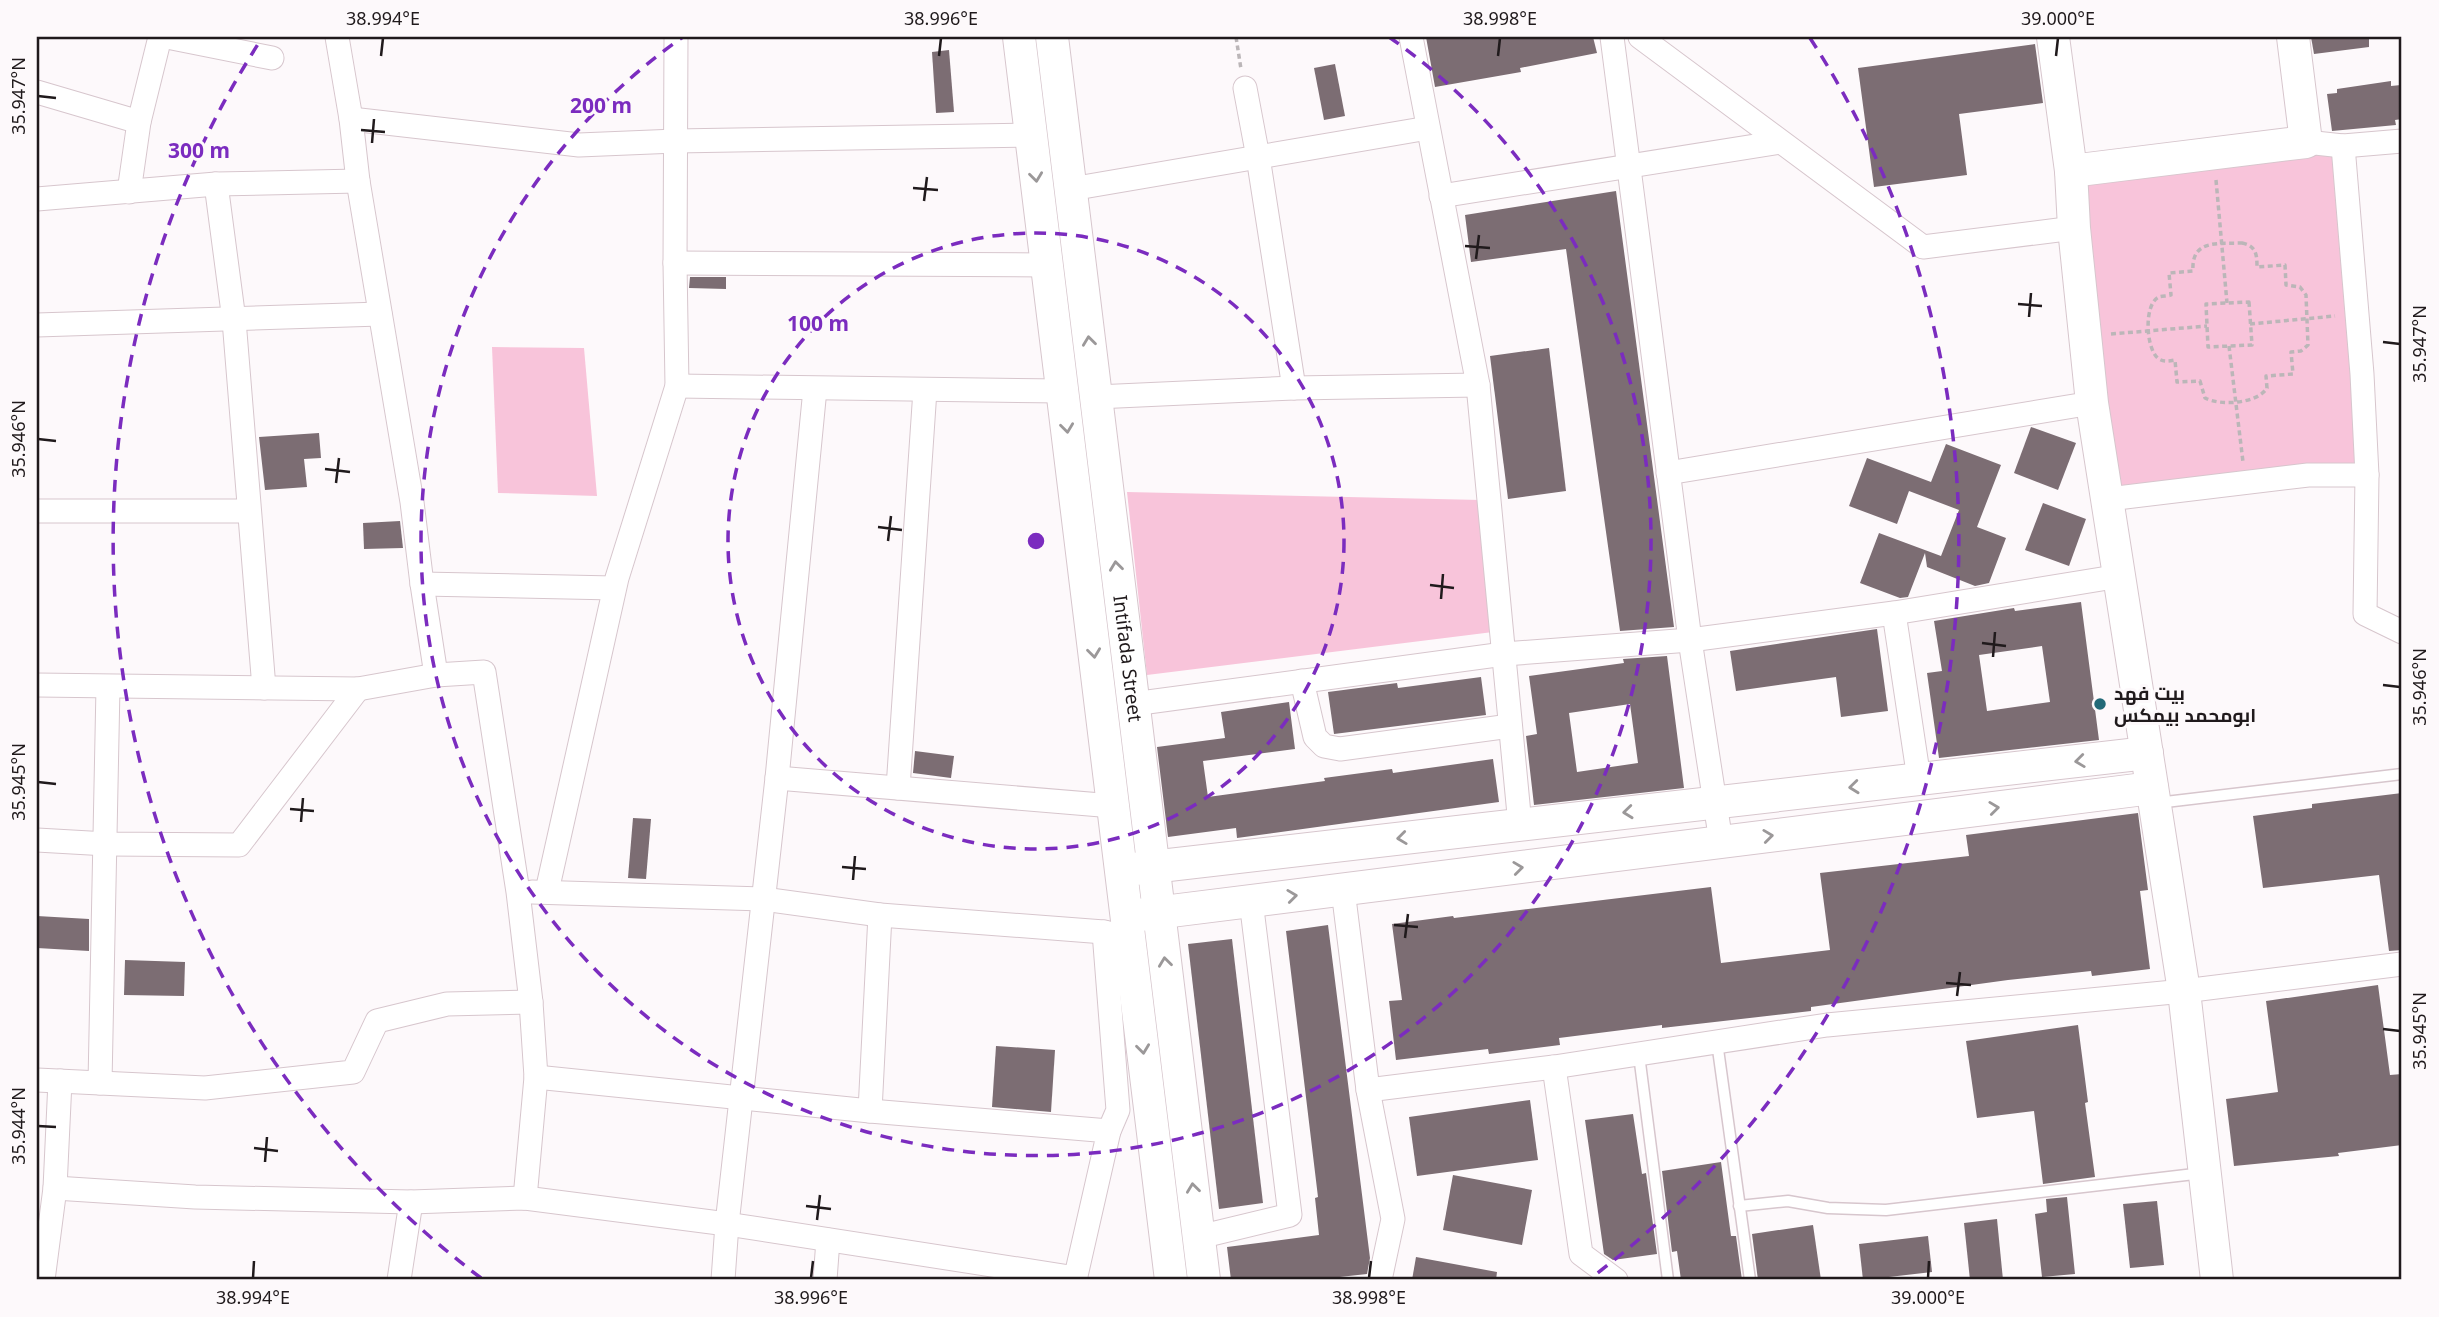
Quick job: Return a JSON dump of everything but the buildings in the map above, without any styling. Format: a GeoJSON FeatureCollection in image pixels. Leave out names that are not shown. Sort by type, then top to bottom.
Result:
{"type":"FeatureCollection","features":[{"type":"Feature","properties":{"kind":"street"},"geometry":{"type":"LineString","coordinates":[[130,192],[139,122],[160,37]]}},
{"type":"Feature","properties":{"kind":"street"},"geometry":{"type":"LineString","coordinates":[[167,37],[272,58]]}},
{"type":"Feature","properties":{"kind":"street"},"geometry":{"type":"LineString","coordinates":[[337,37],[351,118],[358,181],[412,502],[436,675]]}},
{"type":"Feature","properties":{"kind":"street"},"geometry":{"type":"LineString","coordinates":[[547,891],[614,588],[677,386],[676,37]]}},
{"type":"Feature","properties":{"kind":"street"},"geometry":{"type":"LineString","coordinates":[[1411,37],[1478,385],[1520,825]]}},
{"type":"Feature","properties":{"kind":"street"},"geometry":{"type":"LineString","coordinates":[[1612,37],[1690,640],[1721,842]]}},
{"type":"Feature","properties":{"kind":"street"},"geometry":{"type":"LineString","coordinates":[[1640,37],[1923,247],[2074,228]]}},
{"type":"Feature","properties":{"kind":"street"},"geometry":{"type":"LineString","coordinates":[[2053,37],[2071,171],[2074,228],[2092,403],[2184,991],[2217,1280]]}},
{"type":"Feature","properties":{"kind":"street"},"geometry":{"type":"LineString","coordinates":[[2293,37],[2306,142]]}},
{"type":"Feature","properties":{"kind":"street"},"geometry":{"type":"LineString","coordinates":[[1020,42],[1052,41]]}},
{"type":"Feature","properties":{"kind":"street","name":"Intifada Street"},"geometry":{"type":"LineString","coordinates":[[1052,41],[1204,1280]]}},
{"type":"Feature","properties":{"kind":"street","name":"Intifada Street"},"geometry":{"type":"LineString","coordinates":[[1020,42],[1121,871],[1120,928],[1171,1280]]}},
{"type":"Feature","properties":{"kind":"street"},"geometry":{"type":"LineString","coordinates":[[1245,88],[1294,388]]}},
{"type":"Feature","properties":{"kind":"street"},"geometry":{"type":"LineString","coordinates":[[37,92],[139,122]]}},
{"type":"Feature","properties":{"kind":"street"},"geometry":{"type":"LineString","coordinates":[[351,118],[579,145],[1031,135]]}},
{"type":"Feature","properties":{"kind":"street"},"geometry":{"type":"LineString","coordinates":[[1071,189],[1428,128]]}},
{"type":"Feature","properties":{"kind":"street"},"geometry":{"type":"LineString","coordinates":[[2071,171],[2306,142],[2343,146],[2402,141]]}},
{"type":"Feature","properties":{"kind":"street"},"geometry":{"type":"LineString","coordinates":[[1441,196],[1780,142]]}},
{"type":"Feature","properties":{"kind":"street"},"geometry":{"type":"LineString","coordinates":[[2343,146],[2367,475],[2365,614],[2402,632]]}},
{"type":"Feature","properties":{"kind":"street"},"geometry":{"type":"LineString","coordinates":[[37,199],[216,184],[358,181]]}},
{"type":"Feature","properties":{"kind":"street"},"geometry":{"type":"LineString","coordinates":[[216,184],[234,320],[264,688]]}},
{"type":"Feature","properties":{"kind":"street"},"geometry":{"type":"LineString","coordinates":[[675,263],[1047,265]]}},
{"type":"Feature","properties":{"kind":"street"},"geometry":{"type":"LineString","coordinates":[[37,325],[380,314]]}},
{"type":"Feature","properties":{"kind":"street"},"geometry":{"type":"LineString","coordinates":[[1096,397],[1294,388],[1478,385]]}},
{"type":"Feature","properties":{"kind":"street"},"geometry":{"type":"LineString","coordinates":[[677,386],[815,390],[1062,391]]}},
{"type":"Feature","properties":{"kind":"street"},"geometry":{"type":"LineString","coordinates":[[723,1280],[815,390]]}},
{"type":"Feature","properties":{"kind":"street"},"geometry":{"type":"LineString","coordinates":[[898,788],[925,390]]}},
{"type":"Feature","properties":{"kind":"street"},"geometry":{"type":"LineString","coordinates":[[1668,473],[2092,403]]}},
{"type":"Feature","properties":{"kind":"street"},"geometry":{"type":"LineString","coordinates":[[2109,499],[2308,475],[2367,475]]}},
{"type":"Feature","properties":{"kind":"street"},"geometry":{"type":"LineString","coordinates":[[37,511],[250,511]]}},
{"type":"Feature","properties":{"kind":"street"},"geometry":{"type":"LineString","coordinates":[[1133,704],[1504,654],[1690,640],[1894,613],[2120,576]]}},
{"type":"Feature","properties":{"kind":"street"},"geometry":{"type":"LineString","coordinates":[[422,584],[614,588]]}},
{"type":"Feature","properties":{"kind":"street"},"geometry":{"type":"LineString","coordinates":[[1894,613],[1919,779]]}},
{"type":"Feature","properties":{"kind":"street"},"geometry":{"type":"LineString","coordinates":[[37,685],[358,689],[436,675],[484,672],[518,892],[531,1002],[536,1077],[525,1198]]}},
{"type":"Feature","properties":{"kind":"street"},"geometry":{"type":"LineString","coordinates":[[1302,681],[1315,737],[1324,746],[1340,749],[1510,726]]}},
{"type":"Feature","properties":{"kind":"street"},"geometry":{"type":"LineString","coordinates":[[100,1083],[107,844],[108,687]]}},
{"type":"Feature","properties":{"kind":"street"},"geometry":{"type":"LineString","coordinates":[[37,841],[239,845],[358,689]]}},
{"type":"Feature","properties":{"kind":"street"},"geometry":{"type":"LineString","coordinates":[[1121,871],[2147,753]]}},
{"type":"Feature","properties":{"kind":"street"},"geometry":{"type":"LineString","coordinates":[[777,778],[1113,806]]}},
{"type":"Feature","properties":{"kind":"street"},"geometry":{"type":"LineString","coordinates":[[518,892],[762,899],[880,915],[1120,928],[1159,912],[1721,842],[2153,796]]}},
{"type":"Feature","properties":{"kind":"street"},"geometry":{"type":"LineString","coordinates":[[1343,890],[1368,1090],[1393,1219],[1380,1280]]}},
{"type":"Feature","properties":{"kind":"street"},"geometry":{"type":"LineString","coordinates":[[1199,1237],[1290,1215],[1251,901]]}},
{"type":"Feature","properties":{"kind":"street"},"geometry":{"type":"LineString","coordinates":[[870,1111],[880,915]]}},
{"type":"Feature","properties":{"kind":"street"},"geometry":{"type":"LineString","coordinates":[[55,1188],[195,1197],[411,1202],[525,1198],[727,1224],[1076,1279],[1109,1131],[1118,1110],[1120,928]]}},
{"type":"Feature","properties":{"kind":"street"},"geometry":{"type":"LineString","coordinates":[[1368,1090],[1639,1055],[1827,1025],[2184,991],[2402,964]]}},
{"type":"Feature","properties":{"kind":"street"},"geometry":{"type":"LineString","coordinates":[[37,1080],[205,1088],[353,1073],[377,1021],[447,1004],[531,1002]]}},
{"type":"Feature","properties":{"kind":"street"},"geometry":{"type":"LineString","coordinates":[[1554,1067],[1581,1254],[1614,1279]]}},
{"type":"Feature","properties":{"kind":"street"},"geometry":{"type":"LineString","coordinates":[[536,1077],[870,1111],[1109,1131]]}},
{"type":"Feature","properties":{"kind":"street"},"geometry":{"type":"LineString","coordinates":[[43,1280],[43,1227],[55,1188],[60,1081]]}},
{"type":"Feature","properties":{"kind":"street"},"geometry":{"type":"LineString","coordinates":[[399,1280],[411,1202]]}},
{"type":"Feature","properties":{"kind":"street"},"geometry":{"type":"LineString","coordinates":[[825,1280],[828,1240]]}},
{"type":"Feature","properties":{"kind":"lane"},"geometry":{"type":"LineString","coordinates":[[2153,796],[2402,774]]}},
{"type":"Feature","properties":{"kind":"lane"},"geometry":{"type":"LineString","coordinates":[[1717,1042],[1750,1280]]}},
{"type":"Feature","properties":{"kind":"lane"},"geometry":{"type":"LineString","coordinates":[[1639,1055],[1668,1280]]}},
{"type":"Feature","properties":{"kind":"lane"},"geometry":{"type":"LineString","coordinates":[[1740,1206],[1788,1201],[1828,1208],[1886,1210],[2205,1173]]}},
{"type":"Feature","properties":{"kind":"path"},"geometry":{"type":"LineString","coordinates":[[1236,37],[1245,88]]}},
{"type":"Feature","properties":{"kind":"path"},"geometry":{"type":"LineString","coordinates":[[2214,153],[2227,303]]}},
{"type":"Feature","properties":{"kind":"path"},"geometry":{"type":"LineString","coordinates":[[2222,244],[2251,245],[2256,252],[2258,267],[2285,265],[2286,285],[2300,287],[2306,295],[2308,345],[2301,351],[2291,352],[2292,374],[2266,376],[2267,388],[2264,394],[2255,399],[2213,402],[2205,398],[2200,381],[2177,382],[2175,360],[2162,361],[2155,357],[2151,347],[2148,312],[2152,302],[2160,296],[2171,295],[2169,273],[2193,271],[2192,261],[2196,251],[2204,246],[2222,244]]}},
{"type":"Feature","properties":{"kind":"path"},"geometry":{"type":"LineString","coordinates":[[2249,302],[2252,345],[2208,347],[2206,304],[2227,303],[2249,302]]}},
{"type":"Feature","properties":{"kind":"path"},"geometry":{"type":"LineString","coordinates":[[2250,324],[2357,314]]}},
{"type":"Feature","properties":{"kind":"path"},"geometry":{"type":"LineString","coordinates":[[2085,335],[2207,326]]}},
{"type":"Feature","properties":{"kind":"path"},"geometry":{"type":"LineString","coordinates":[[2229,346],[2245,483]]}},
{"type":"Feature","properties":{"kind":"shaded area"},"geometry":{"type":"Polygon","coordinates":[[[2337,152],[2363,470],[2115,493],[2077,177],[2337,152]]]}},
{"type":"Feature","properties":{"kind":"shaded area"},"geometry":{"type":"Polygon","coordinates":[[[492,347],[584,348],[597,496],[498,493],[492,347]]]}},
{"type":"Feature","properties":{"kind":"shaded area"},"geometry":{"type":"Polygon","coordinates":[[[1127,492],[1481,500],[1493,632],[1147,675],[1127,492]]]}},
{"type":"Feature","properties":{"kind":"place","name":"بيت فهد ابومحمد بيمكس"},"geometry":{"type":"Point","coordinates":[2100,704]}}]}
